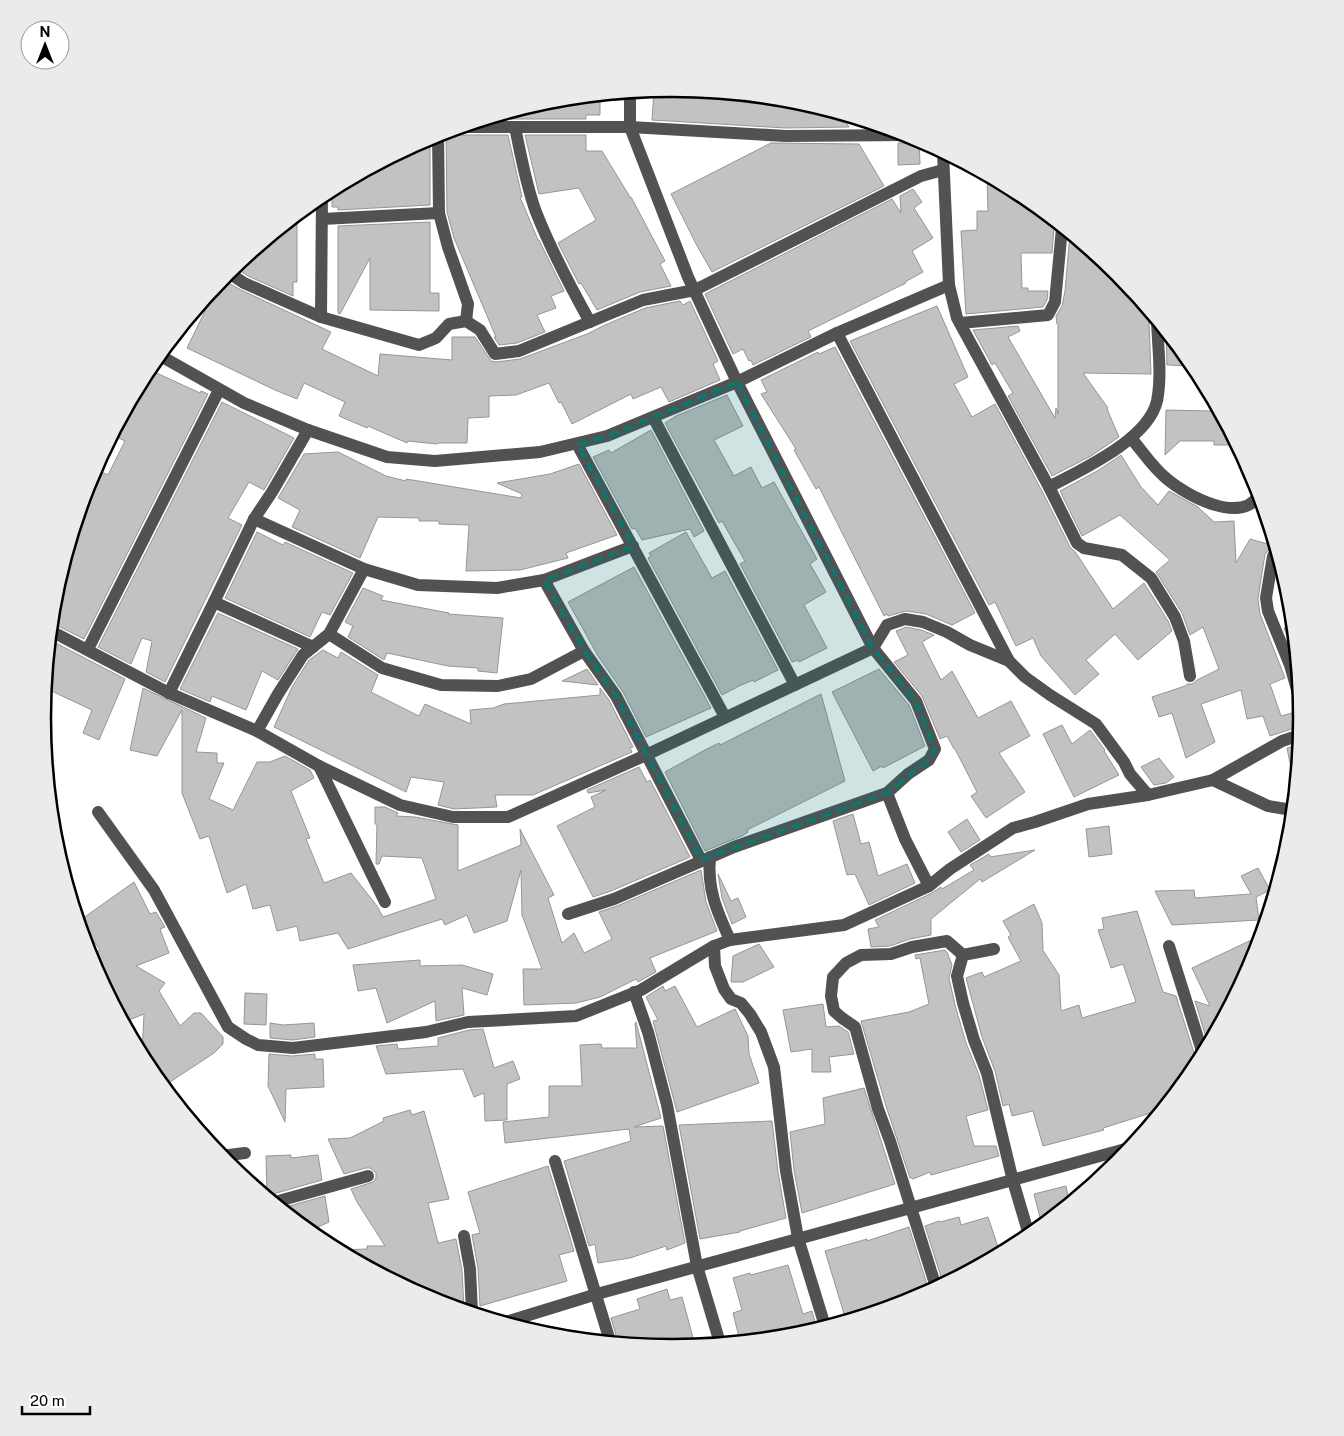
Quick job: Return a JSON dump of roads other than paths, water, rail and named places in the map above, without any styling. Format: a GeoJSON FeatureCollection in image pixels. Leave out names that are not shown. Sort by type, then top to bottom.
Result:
{"type":"FeatureCollection","features":[{"type":"Feature","properties":{"kind":"street"},"geometry":{"type":"LineString","coordinates":[[568,914],[614,899],[705,859],[888,793],[908,774],[930,760],[935,749],[916,701],[873,648],[737,382],[688,276],[630,127],[630,99]]}},
{"type":"Feature","properties":{"kind":"street"},"geometry":{"type":"LineString","coordinates":[[482,127],[630,127],[786,136],[885,135]]}},
{"type":"Feature","properties":{"kind":"street"},"geometry":{"type":"LineString","coordinates":[[515,127],[527,184],[536,211],[562,270],[590,322]]}},
{"type":"Feature","properties":{"kind":"street"},"geometry":{"type":"LineString","coordinates":[[438,143],[439,213],[448,247],[468,304],[466,321]]}},
{"type":"Feature","properties":{"kind":"street"},"geometry":{"type":"LineString","coordinates":[[944,160],[949,286],[957,318],[1049,487],[1077,543],[1084,548],[1122,555],[1151,578],[1175,617],[1184,640],[1190,676]]}},
{"type":"Feature","properties":{"kind":"street"},"geometry":{"type":"LineString","coordinates":[[235,277],[244,283],[321,317],[419,345],[436,338],[449,324],[466,321],[480,330],[495,354],[519,351],[644,300],[695,290],[921,176],[944,170]]}},
{"type":"Feature","properties":{"kind":"street"},"geometry":{"type":"LineString","coordinates":[[321,317],[322,206]]}},
{"type":"Feature","properties":{"kind":"street"},"geometry":{"type":"LineString","coordinates":[[322,219],[439,213]]}},
{"type":"Feature","properties":{"kind":"street"},"geometry":{"type":"LineString","coordinates":[[960,323],[1048,315],[1055,302],[1061,235]]}},
{"type":"Feature","properties":{"kind":"street"},"geometry":{"type":"LineString","coordinates":[[166,360],[244,403],[308,430],[387,457],[435,461],[540,452],[607,436],[737,382],[837,333],[949,286]]}},
{"type":"Feature","properties":{"kind":"street"},"geometry":{"type":"LineString","coordinates":[[1049,487],[1105,456],[1131,438],[1142,427],[1154,410],[1159,380],[1157,332]]}},
{"type":"Feature","properties":{"kind":"street"},"geometry":{"type":"LineString","coordinates":[[837,333],[1009,661],[1025,677],[1096,724],[1124,762],[1130,774],[1148,795]]}},
{"type":"Feature","properties":{"kind":"street"},"geometry":{"type":"LineString","coordinates":[[88,649],[219,390]]}},
{"type":"Feature","properties":{"kind":"street"},"geometry":{"type":"LineString","coordinates":[[653,417],[795,685]]}},
{"type":"Feature","properties":{"kind":"street"},"geometry":{"type":"LineString","coordinates":[[169,693],[254,519],[308,430]]}},
{"type":"Feature","properties":{"kind":"street"},"geometry":{"type":"LineString","coordinates":[[1131,438],[1166,478],[1179,488],[1218,507],[1240,509],[1254,503]]}},
{"type":"Feature","properties":{"kind":"street"},"geometry":{"type":"LineString","coordinates":[[578,444],[725,717]]}},
{"type":"Feature","properties":{"kind":"street"},"geometry":{"type":"LineString","coordinates":[[254,519],[364,569],[418,585],[497,588],[544,580],[633,546]]}},
{"type":"Feature","properties":{"kind":"street"},"geometry":{"type":"LineString","coordinates":[[1272,559],[1266,598],[1268,611],[1290,664]]}},
{"type":"Feature","properties":{"kind":"street"},"geometry":{"type":"LineString","coordinates":[[257,731],[303,655],[329,634],[364,569]]}},
{"type":"Feature","properties":{"kind":"street"},"geometry":{"type":"LineString","coordinates":[[544,580],[584,651],[616,696],[646,755],[705,859],[709,870],[714,903],[730,940]]}},
{"type":"Feature","properties":{"kind":"street"},"geometry":{"type":"LineString","coordinates":[[214,602],[313,647]]}},
{"type":"Feature","properties":{"kind":"street"},"geometry":{"type":"LineString","coordinates":[[57,634],[169,693],[257,731],[319,766],[400,805],[452,817],[508,817],[646,755],[873,648],[887,625],[905,619],[923,622],[947,632],[970,645],[1009,661]]}},
{"type":"Feature","properties":{"kind":"street"},"geometry":{"type":"LineString","coordinates":[[329,634],[382,668],[441,685],[498,686],[531,679],[584,651]]}},
{"type":"Feature","properties":{"kind":"street"},"geometry":{"type":"LineString","coordinates":[[98,812],[154,890],[228,1027],[258,1045],[293,1048],[426,1032],[468,1022],[576,1016],[641,990],[714,946],[730,940],[844,925],[930,886],[950,869],[1013,828],[1088,804],[1148,795],[1213,780],[1282,741],[1292,738]]}},
{"type":"Feature","properties":{"kind":"street"},"geometry":{"type":"LineString","coordinates":[[319,766],[385,902]]}},
{"type":"Feature","properties":{"kind":"street"},"geometry":{"type":"LineString","coordinates":[[1213,780],[1268,806],[1286,809]]}},
{"type":"Feature","properties":{"kind":"street"},"geometry":{"type":"LineString","coordinates":[[888,793],[905,839],[930,886]]}},
{"type":"Feature","properties":{"kind":"street"},"geometry":{"type":"LineString","coordinates":[[934,1281],[878,1109],[855,1027],[834,1011],[831,996],[833,977],[846,963],[861,955],[891,954],[912,947],[947,941],[963,954]]}},
{"type":"Feature","properties":{"kind":"street"},"geometry":{"type":"LineString","coordinates":[[714,946],[715,966],[724,988],[731,999],[741,1004],[750,1014],[761,1032],[774,1067],[786,1171],[798,1238],[823,1320]]}},
{"type":"Feature","properties":{"kind":"street"},"geometry":{"type":"LineString","coordinates":[[1169,946],[1199,1045]]}},
{"type":"Feature","properties":{"kind":"street"},"geometry":{"type":"LineString","coordinates":[[963,954],[994,948]]}},
{"type":"Feature","properties":{"kind":"street"},"geometry":{"type":"LineString","coordinates":[[963,954],[958,976],[963,1003],[974,1040],[987,1073],[1027,1227]]}},
{"type":"Feature","properties":{"kind":"street"},"geometry":{"type":"LineString","coordinates":[[634,992],[648,1032],[667,1105],[697,1266],[718,1336]]}},
{"type":"Feature","properties":{"kind":"street"},"geometry":{"type":"LineString","coordinates":[[231,1155],[245,1153]]}},
{"type":"Feature","properties":{"kind":"street"},"geometry":{"type":"LineString","coordinates":[[516,1319],[597,1294],[798,1238],[1113,1155]]}},
{"type":"Feature","properties":{"kind":"street"},"geometry":{"type":"LineString","coordinates":[[555,1161],[608,1335]]}},
{"type":"Feature","properties":{"kind":"street"},"geometry":{"type":"LineString","coordinates":[[282,1200],[368,1176]]}},
{"type":"Feature","properties":{"kind":"street"},"geometry":{"type":"LineString","coordinates":[[464,1236],[470,1269],[472,1306]]}}]}
